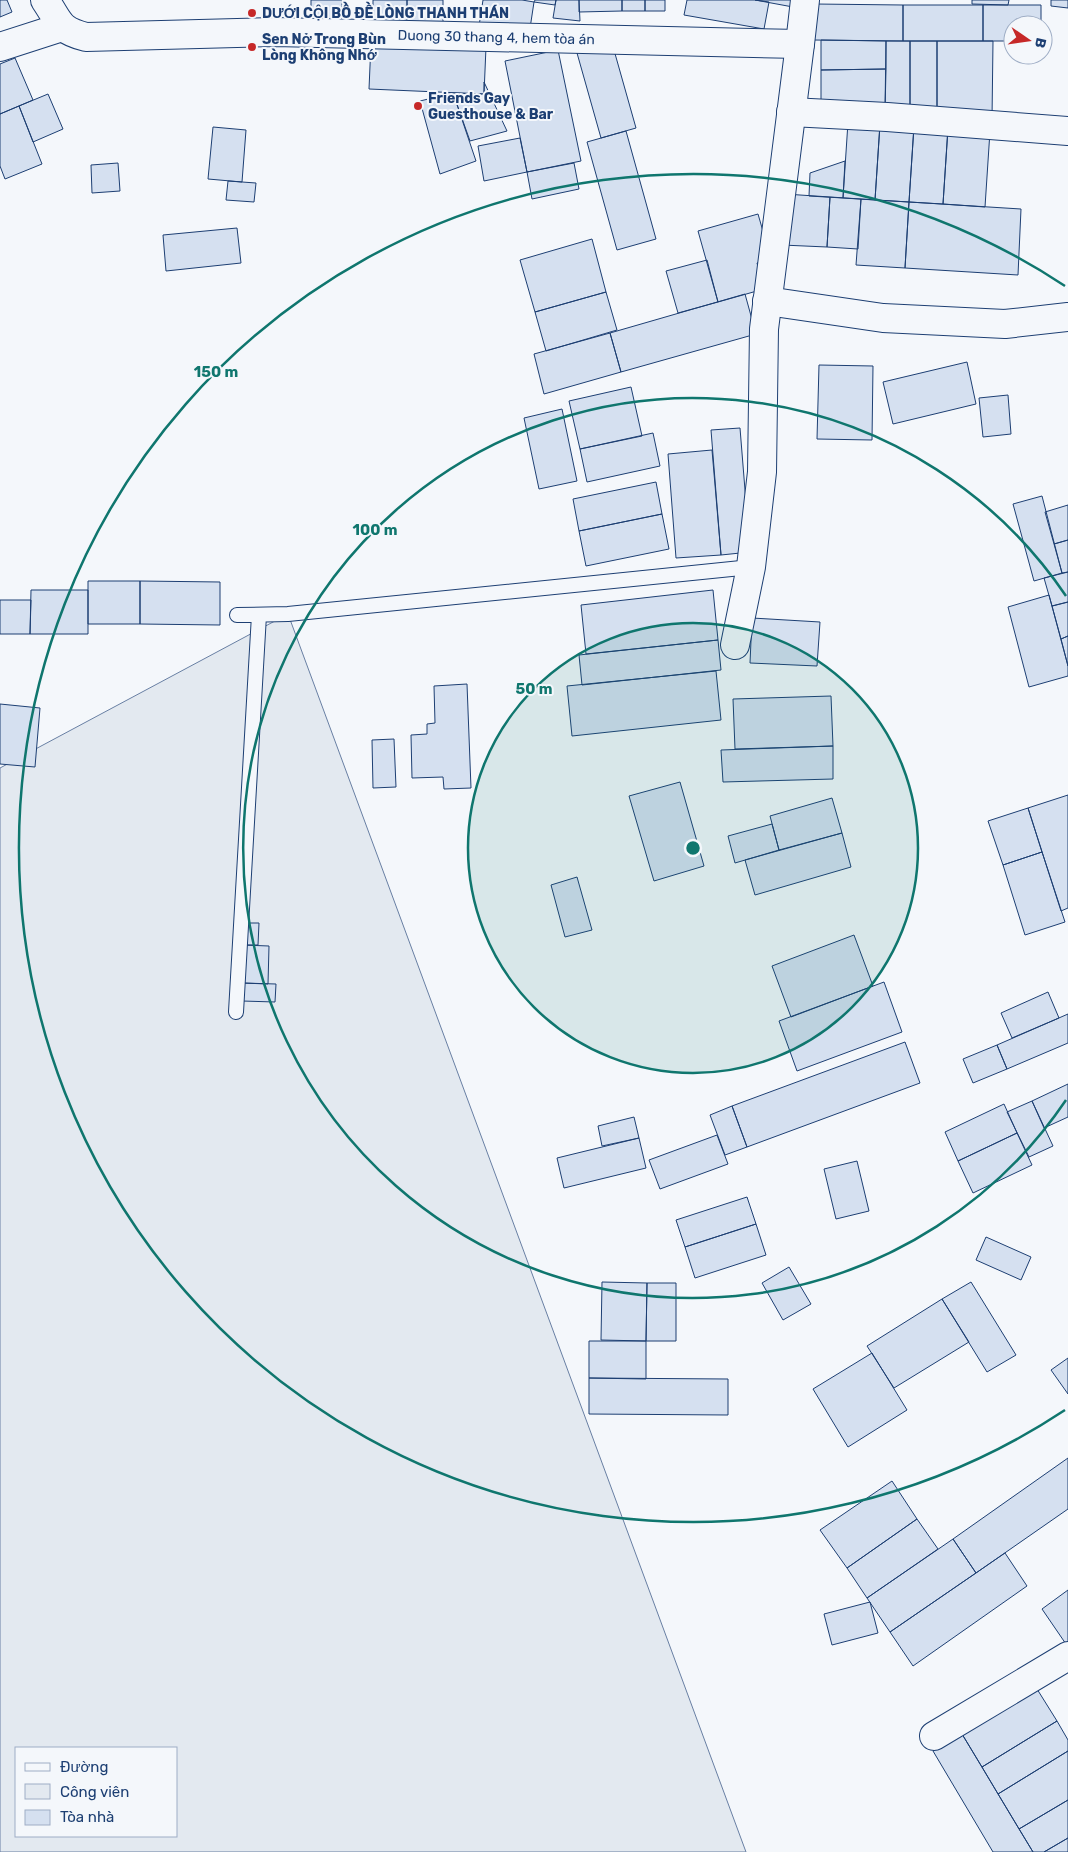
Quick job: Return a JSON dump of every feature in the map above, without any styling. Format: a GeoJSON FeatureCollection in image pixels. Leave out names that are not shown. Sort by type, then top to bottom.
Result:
{"type":"FeatureCollection","features":[{"type":"Feature","properties":{"kind":"street"},"geometry":{"type":"LineString","coordinates":[[0,47],[62,27],[45,0]]}},
{"type":"Feature","properties":{"kind":"street"},"geometry":{"type":"LineString","coordinates":[[736,645],[752,567],[762,472],[764,329],[805,0]]}},
{"type":"Feature","properties":{"kind":"street","name":"Duong 30 thang 4, hem tòa án"},"geometry":{"type":"LineString","coordinates":[[62,27],[70,33],[86,37],[275,32],[800,44]]}},
{"type":"Feature","properties":{"kind":"street"},"geometry":{"type":"LineString","coordinates":[[791,112],[887,117],[1068,131]]}},
{"type":"Feature","properties":{"kind":"street"},"geometry":{"type":"LineString","coordinates":[[767,301],[883,318],[1004,324],[1068,318]]}},
{"type":"Feature","properties":{"kind":"street"},"geometry":{"type":"LineString","coordinates":[[934,1736],[1068,1656]]}},
{"type":"Feature","properties":{"kind":"lane"},"geometry":{"type":"LineString","coordinates":[[237,615],[288,614],[752,567]]}},
{"type":"Feature","properties":{"kind":"lane"},"geometry":{"type":"LineString","coordinates":[[236,1012],[259,615]]}},
{"type":"Feature","properties":{"kind":"green space"},"geometry":{"type":"Polygon","coordinates":[[[288,614],[746,1852],[0,1852],[0,768],[288,614]]]}},
{"type":"Feature","properties":{"kind":"building"},"geometry":{"type":"Polygon","coordinates":[[[0,0],[7,0],[12,12],[0,17],[0,0]]]}},
{"type":"Feature","properties":{"kind":"building"},"geometry":{"type":"Polygon","coordinates":[[[311,0],[342,0],[342,24],[311,24],[311,0]]]}},
{"type":"Feature","properties":{"kind":"building"},"geometry":{"type":"Polygon","coordinates":[[[373,0],[407,0],[407,22],[373,22],[373,0]]]}},
{"type":"Feature","properties":{"kind":"building"},"geometry":{"type":"Polygon","coordinates":[[[407,0],[443,0],[443,23],[407,22],[407,0]]]}},
{"type":"Feature","properties":{"kind":"building"},"geometry":{"type":"Polygon","coordinates":[[[483,0],[522,0],[534,2],[529,35],[479,26],[483,0]]]}},
{"type":"Feature","properties":{"kind":"building"},"geometry":{"type":"Polygon","coordinates":[[[535,0],[556,0],[555,5],[534,2],[535,0]]]}},
{"type":"Feature","properties":{"kind":"building"},"geometry":{"type":"Polygon","coordinates":[[[556,0],[579,0],[580,21],[553,18],[556,0]]]}},
{"type":"Feature","properties":{"kind":"building"},"geometry":{"type":"Polygon","coordinates":[[[579,0],[622,0],[622,11],[579,12],[579,0]]]}},
{"type":"Feature","properties":{"kind":"building"},"geometry":{"type":"Polygon","coordinates":[[[622,0],[645,0],[645,11],[622,11],[622,0]]]}},
{"type":"Feature","properties":{"kind":"building"},"geometry":{"type":"Polygon","coordinates":[[[645,0],[665,0],[665,11],[645,11],[645,0]]]}},
{"type":"Feature","properties":{"kind":"building"},"geometry":{"type":"Polygon","coordinates":[[[687,0],[755,0],[769,2],[764,29],[684,15],[687,0]]]}},
{"type":"Feature","properties":{"kind":"building"},"geometry":{"type":"Polygon","coordinates":[[[755,0],[794,0],[793,7],[755,0]]]}},
{"type":"Feature","properties":{"kind":"building"},"geometry":{"type":"Polygon","coordinates":[[[972,0],[1009,0],[1008,5],[972,4],[972,0]]]}},
{"type":"Feature","properties":{"kind":"building"},"geometry":{"type":"Polygon","coordinates":[[[1051,0],[1068,0],[1068,8],[1051,6],[1051,0]]]}},
{"type":"Feature","properties":{"kind":"building"},"geometry":{"type":"Polygon","coordinates":[[[815,4],[903,5],[903,41],[814,40],[815,4]]]}},
{"type":"Feature","properties":{"kind":"building"},"geometry":{"type":"Polygon","coordinates":[[[903,5],[983,5],[983,41],[903,41],[903,5]]]}},
{"type":"Feature","properties":{"kind":"building"},"geometry":{"type":"Polygon","coordinates":[[[983,5],[1041,5],[1041,15],[1003,15],[1003,41],[983,41],[983,5]]]}},
{"type":"Feature","properties":{"kind":"building"},"geometry":{"type":"Polygon","coordinates":[[[821,40],[886,41],[886,69],[821,70],[821,40]]]}},
{"type":"Feature","properties":{"kind":"building"},"geometry":{"type":"Polygon","coordinates":[[[886,41],[910,41],[910,111],[885,111],[886,41]]]}},
{"type":"Feature","properties":{"kind":"building"},"geometry":{"type":"Polygon","coordinates":[[[910,41],[937,41],[937,111],[910,111],[910,41]]]}},
{"type":"Feature","properties":{"kind":"building"},"geometry":{"type":"Polygon","coordinates":[[[937,41],[993,41],[992,119],[937,119],[937,41]]]}},
{"type":"Feature","properties":{"kind":"building"},"geometry":{"type":"Polygon","coordinates":[[[371,43],[486,47],[484,94],[369,89],[371,43]]]}},
{"type":"Feature","properties":{"kind":"building"},"geometry":{"type":"Polygon","coordinates":[[[612,43],[636,128],[601,138],[577,53],[612,43]]]}},
{"type":"Feature","properties":{"kind":"building"},"geometry":{"type":"Polygon","coordinates":[[[558,50],[581,161],[527,172],[505,61],[558,50]]]}},
{"type":"Feature","properties":{"kind":"building"},"geometry":{"type":"Polygon","coordinates":[[[15,58],[33,100],[0,114],[0,64],[15,58]]]}},
{"type":"Feature","properties":{"kind":"building"},"geometry":{"type":"Polygon","coordinates":[[[886,69],[885,111],[821,110],[821,70],[886,69]]]}},
{"type":"Feature","properties":{"kind":"building"},"geometry":{"type":"Polygon","coordinates":[[[484,82],[507,131],[470,141],[453,93],[484,94],[484,82]]]}},
{"type":"Feature","properties":{"kind":"building"},"geometry":{"type":"Polygon","coordinates":[[[453,93],[476,161],[440,174],[420,101],[453,93]]]}},
{"type":"Feature","properties":{"kind":"building"},"geometry":{"type":"Polygon","coordinates":[[[48,94],[63,129],[33,142],[19,106],[48,94]]]}},
{"type":"Feature","properties":{"kind":"building"},"geometry":{"type":"Polygon","coordinates":[[[19,106],[42,164],[5,179],[0,166],[0,114],[19,106]]]}},
{"type":"Feature","properties":{"kind":"building"},"geometry":{"type":"Polygon","coordinates":[[[848,122],[880,124],[875,200],[843,198],[848,122]]]}},
{"type":"Feature","properties":{"kind":"building"},"geometry":{"type":"Polygon","coordinates":[[[880,124],[914,126],[909,202],[875,200],[880,124]]]}},
{"type":"Feature","properties":{"kind":"building"},"geometry":{"type":"Polygon","coordinates":[[[914,126],[948,128],[943,204],[909,202],[914,126]]]}},
{"type":"Feature","properties":{"kind":"building"},"geometry":{"type":"Polygon","coordinates":[[[213,127],[246,130],[242,182],[208,179],[213,127]]]}},
{"type":"Feature","properties":{"kind":"building"},"geometry":{"type":"Polygon","coordinates":[[[948,128],[990,131],[985,207],[943,204],[948,128]]]}},
{"type":"Feature","properties":{"kind":"building"},"geometry":{"type":"Polygon","coordinates":[[[626,131],[656,239],[617,250],[587,142],[626,131]]]}},
{"type":"Feature","properties":{"kind":"building"},"geometry":{"type":"Polygon","coordinates":[[[520,138],[527,172],[484,181],[478,146],[520,138]]]}},
{"type":"Feature","properties":{"kind":"building"},"geometry":{"type":"Polygon","coordinates":[[[845,161],[843,198],[809,196],[810,173],[845,161]]]}},
{"type":"Feature","properties":{"kind":"building"},"geometry":{"type":"Polygon","coordinates":[[[118,163],[120,191],[92,193],[91,165],[118,163]]]}},
{"type":"Feature","properties":{"kind":"building"},"geometry":{"type":"Polygon","coordinates":[[[574,163],[579,189],[532,199],[527,172],[574,163]]]}},
{"type":"Feature","properties":{"kind":"building"},"geometry":{"type":"Polygon","coordinates":[[[228,181],[256,183],[254,202],[226,200],[228,181]]]}},
{"type":"Feature","properties":{"kind":"building"},"geometry":{"type":"Polygon","coordinates":[[[785,194],[830,197],[827,247],[782,245],[785,194]]]}},
{"type":"Feature","properties":{"kind":"building"},"geometry":{"type":"Polygon","coordinates":[[[830,197],[861,199],[858,249],[827,247],[830,197]]]}},
{"type":"Feature","properties":{"kind":"building"},"geometry":{"type":"Polygon","coordinates":[[[861,199],[909,202],[905,268],[856,265],[861,199]]]}},
{"type":"Feature","properties":{"kind":"building"},"geometry":{"type":"Polygon","coordinates":[[[909,202],[1021,209],[1018,275],[905,268],[909,202]]]}},
{"type":"Feature","properties":{"kind":"building"},"geometry":{"type":"Polygon","coordinates":[[[758,214],[771,259],[757,263],[764,289],[718,302],[698,231],[758,214]]]}},
{"type":"Feature","properties":{"kind":"building"},"geometry":{"type":"Polygon","coordinates":[[[237,228],[241,263],[166,271],[163,235],[237,228]]]}},
{"type":"Feature","properties":{"kind":"building"},"geometry":{"type":"Polygon","coordinates":[[[592,239],[606,292],[535,312],[520,260],[592,239]]]}},
{"type":"Feature","properties":{"kind":"building"},"geometry":{"type":"Polygon","coordinates":[[[707,260],[718,302],[678,313],[666,271],[707,260]]]}},
{"type":"Feature","properties":{"kind":"building"},"geometry":{"type":"Polygon","coordinates":[[[606,292],[617,330],[546,351],[535,312],[606,292]]]}},
{"type":"Feature","properties":{"kind":"building"},"geometry":{"type":"Polygon","coordinates":[[[745,294],[756,334],[621,372],[610,333],[745,294]]]}},
{"type":"Feature","properties":{"kind":"building"},"geometry":{"type":"Polygon","coordinates":[[[610,333],[621,372],[544,394],[534,354],[610,333]]]}},
{"type":"Feature","properties":{"kind":"building"},"geometry":{"type":"Polygon","coordinates":[[[967,362],[976,404],[893,424],[883,382],[967,362]]]}},
{"type":"Feature","properties":{"kind":"building"},"geometry":{"type":"Polygon","coordinates":[[[819,365],[873,366],[872,440],[817,439],[819,365]]]}},
{"type":"Feature","properties":{"kind":"building"},"geometry":{"type":"Polygon","coordinates":[[[631,387],[642,436],[580,449],[569,401],[631,387]]]}},
{"type":"Feature","properties":{"kind":"building"},"geometry":{"type":"Polygon","coordinates":[[[1008,395],[1011,434],[983,437],[979,398],[1008,395]]]}},
{"type":"Feature","properties":{"kind":"building"},"geometry":{"type":"Polygon","coordinates":[[[562,409],[577,481],[539,489],[524,418],[562,409]]]}},
{"type":"Feature","properties":{"kind":"building"},"geometry":{"type":"Polygon","coordinates":[[[740,428],[750,552],[721,555],[711,430],[740,428]]]}},
{"type":"Feature","properties":{"kind":"building"},"geometry":{"type":"Polygon","coordinates":[[[653,433],[660,466],[587,482],[580,449],[653,433]]]}},
{"type":"Feature","properties":{"kind":"building"},"geometry":{"type":"Polygon","coordinates":[[[712,450],[721,555],[676,558],[668,454],[712,450]]]}},
{"type":"Feature","properties":{"kind":"building"},"geometry":{"type":"Polygon","coordinates":[[[656,482],[662,514],[579,531],[573,499],[656,482]]]}},
{"type":"Feature","properties":{"kind":"building"},"geometry":{"type":"Polygon","coordinates":[[[1042,496],[1062,573],[1034,581],[1013,504],[1042,496]]]}},
{"type":"Feature","properties":{"kind":"building"},"geometry":{"type":"Polygon","coordinates":[[[1068,505],[1068,540],[1054,544],[1045,512],[1068,505]]]}},
{"type":"Feature","properties":{"kind":"building"},"geometry":{"type":"Polygon","coordinates":[[[662,514],[669,549],[586,566],[579,531],[662,514]]]}},
{"type":"Feature","properties":{"kind":"building"},"geometry":{"type":"Polygon","coordinates":[[[1068,540],[1068,572],[1062,573],[1054,544],[1068,540]]]}},
{"type":"Feature","properties":{"kind":"building"},"geometry":{"type":"Polygon","coordinates":[[[1068,572],[1068,602],[1052,606],[1044,578],[1068,572]]]}},
{"type":"Feature","properties":{"kind":"building"},"geometry":{"type":"Polygon","coordinates":[[[88,581],[140,581],[140,624],[88,624],[88,581]]]}},
{"type":"Feature","properties":{"kind":"building"},"geometry":{"type":"Polygon","coordinates":[[[140,581],[220,582],[220,625],[140,624],[140,581]]]}},
{"type":"Feature","properties":{"kind":"building"},"geometry":{"type":"Polygon","coordinates":[[[31,590],[88,590],[88,634],[30,634],[31,590]]]}},
{"type":"Feature","properties":{"kind":"building"},"geometry":{"type":"Polygon","coordinates":[[[713,590],[718,640],[586,654],[581,605],[713,590]]]}},
{"type":"Feature","properties":{"kind":"building"},"geometry":{"type":"Polygon","coordinates":[[[1049,595],[1068,666],[1068,676],[1029,687],[1008,607],[1049,595]]]}},
{"type":"Feature","properties":{"kind":"building"},"geometry":{"type":"Polygon","coordinates":[[[0,600],[31,600],[30,634],[0,634],[0,600]]]}},
{"type":"Feature","properties":{"kind":"building"},"geometry":{"type":"Polygon","coordinates":[[[1068,602],[1068,636],[1061,639],[1052,606],[1068,602]]]}},
{"type":"Feature","properties":{"kind":"building"},"geometry":{"type":"Polygon","coordinates":[[[752,618],[820,622],[817,666],[750,663],[752,618]]]}},
{"type":"Feature","properties":{"kind":"building"},"geometry":{"type":"Polygon","coordinates":[[[1068,636],[1068,666],[1061,639],[1068,636]]]}},
{"type":"Feature","properties":{"kind":"building"},"geometry":{"type":"Polygon","coordinates":[[[718,640],[721,670],[582,685],[579,655],[718,640]]]}},
{"type":"Feature","properties":{"kind":"building"},"geometry":{"type":"Polygon","coordinates":[[[716,671],[721,720],[572,736],[567,686],[716,671]]]}},
{"type":"Feature","properties":{"kind":"building"},"geometry":{"type":"Polygon","coordinates":[[[467,684],[471,788],[444,789],[443,777],[412,778],[411,735],[427,734],[427,724],[435,723],[434,686],[467,684]]]}},
{"type":"Feature","properties":{"kind":"building"},"geometry":{"type":"Polygon","coordinates":[[[831,696],[833,746],[735,749],[733,699],[831,696]]]}},
{"type":"Feature","properties":{"kind":"building"},"geometry":{"type":"Polygon","coordinates":[[[0,704],[40,708],[35,767],[0,764],[0,704]]]}},
{"type":"Feature","properties":{"kind":"building"},"geometry":{"type":"Polygon","coordinates":[[[394,739],[396,787],[373,788],[372,740],[394,739]]]}},
{"type":"Feature","properties":{"kind":"building"},"geometry":{"type":"Polygon","coordinates":[[[833,746],[833,779],[723,782],[721,750],[833,746]]]}},
{"type":"Feature","properties":{"kind":"building"},"geometry":{"type":"Polygon","coordinates":[[[680,782],[704,866],[654,881],[629,796],[680,782]]]}},
{"type":"Feature","properties":{"kind":"building"},"geometry":{"type":"Polygon","coordinates":[[[1068,795],[1068,908],[1061,911],[1028,808],[1068,795]]]}},
{"type":"Feature","properties":{"kind":"building"},"geometry":{"type":"Polygon","coordinates":[[[832,798],[842,833],[779,850],[770,816],[832,798]]]}},
{"type":"Feature","properties":{"kind":"building"},"geometry":{"type":"Polygon","coordinates":[[[1028,808],[1042,852],[1003,865],[988,821],[1028,808]]]}},
{"type":"Feature","properties":{"kind":"building"},"geometry":{"type":"Polygon","coordinates":[[[772,824],[779,850],[735,863],[728,836],[772,824]]]}},
{"type":"Feature","properties":{"kind":"building"},"geometry":{"type":"Polygon","coordinates":[[[842,833],[851,867],[755,895],[745,860],[842,833]]]}},
{"type":"Feature","properties":{"kind":"building"},"geometry":{"type":"Polygon","coordinates":[[[1042,852],[1065,922],[1025,935],[1003,865],[1042,852]]]}},
{"type":"Feature","properties":{"kind":"building"},"geometry":{"type":"Polygon","coordinates":[[[577,877],[592,930],[565,937],[551,885],[577,877]]]}},
{"type":"Feature","properties":{"kind":"building"},"geometry":{"type":"Polygon","coordinates":[[[244,923],[259,923],[258,945],[243,945],[244,923]]]}},
{"type":"Feature","properties":{"kind":"building"},"geometry":{"type":"Polygon","coordinates":[[[854,935],[873,986],[791,1017],[772,966],[854,935]]]}},
{"type":"Feature","properties":{"kind":"building"},"geometry":{"type":"Polygon","coordinates":[[[243,945],[269,946],[268,984],[242,983],[243,945]]]}},
{"type":"Feature","properties":{"kind":"building"},"geometry":{"type":"Polygon","coordinates":[[[884,982],[902,1032],[797,1071],[779,1021],[884,982]]]}},
{"type":"Feature","properties":{"kind":"building"},"geometry":{"type":"Polygon","coordinates":[[[242,983],[276,984],[275,1002],[242,1001],[242,983]]]}},
{"type":"Feature","properties":{"kind":"building"},"geometry":{"type":"Polygon","coordinates":[[[1048,992],[1059,1018],[1012,1038],[1001,1013],[1048,992]]]}},
{"type":"Feature","properties":{"kind":"building"},"geometry":{"type":"Polygon","coordinates":[[[1068,1014],[1068,1043],[1007,1069],[997,1045],[1068,1014]]]}},
{"type":"Feature","properties":{"kind":"building"},"geometry":{"type":"Polygon","coordinates":[[[905,1042],[920,1083],[747,1147],[732,1106],[905,1042]]]}},
{"type":"Feature","properties":{"kind":"building"},"geometry":{"type":"Polygon","coordinates":[[[997,1045],[1007,1069],[973,1083],[963,1059],[997,1045]]]}},
{"type":"Feature","properties":{"kind":"building"},"geometry":{"type":"Polygon","coordinates":[[[1068,1084],[1068,1117],[1044,1128],[1032,1101],[1068,1084]]]}},
{"type":"Feature","properties":{"kind":"building"},"geometry":{"type":"Polygon","coordinates":[[[1032,1101],[1053,1146],[1029,1157],[1007,1112],[1032,1101]]]}},
{"type":"Feature","properties":{"kind":"building"},"geometry":{"type":"Polygon","coordinates":[[[1004,1104],[1017,1133],[958,1161],[945,1132],[1004,1104]]]}},
{"type":"Feature","properties":{"kind":"building"},"geometry":{"type":"Polygon","coordinates":[[[732,1106],[747,1147],[725,1155],[710,1115],[732,1106]]]}},
{"type":"Feature","properties":{"kind":"building"},"geometry":{"type":"Polygon","coordinates":[[[634,1117],[639,1138],[602,1146],[598,1126],[634,1117]]]}},
{"type":"Feature","properties":{"kind":"building"},"geometry":{"type":"Polygon","coordinates":[[[1017,1133],[1032,1165],[973,1193],[958,1161],[1017,1133]]]}},
{"type":"Feature","properties":{"kind":"building"},"geometry":{"type":"Polygon","coordinates":[[[717,1135],[728,1164],[660,1189],[649,1160],[717,1135]]]}},
{"type":"Feature","properties":{"kind":"building"},"geometry":{"type":"Polygon","coordinates":[[[639,1138],[646,1168],[564,1188],[557,1158],[639,1138]]]}},
{"type":"Feature","properties":{"kind":"building"},"geometry":{"type":"Polygon","coordinates":[[[857,1161],[869,1211],[836,1219],[824,1169],[857,1161]]]}},
{"type":"Feature","properties":{"kind":"building"},"geometry":{"type":"Polygon","coordinates":[[[747,1197],[756,1224],[685,1247],[676,1220],[747,1197]]]}},
{"type":"Feature","properties":{"kind":"building"},"geometry":{"type":"Polygon","coordinates":[[[756,1224],[766,1255],[695,1278],[685,1247],[756,1224]]]}},
{"type":"Feature","properties":{"kind":"building"},"geometry":{"type":"Polygon","coordinates":[[[986,1237],[1031,1257],[1021,1280],[976,1260],[986,1237]]]}},
{"type":"Feature","properties":{"kind":"building"},"geometry":{"type":"Polygon","coordinates":[[[789,1267],[811,1304],[783,1320],[762,1283],[789,1267]]]}},
{"type":"Feature","properties":{"kind":"building"},"geometry":{"type":"Polygon","coordinates":[[[602,1282],[647,1283],[646,1341],[601,1340],[602,1282]]]}},
{"type":"Feature","properties":{"kind":"building"},"geometry":{"type":"Polygon","coordinates":[[[971,1282],[1016,1355],[987,1372],[942,1299],[971,1282]]]}},
{"type":"Feature","properties":{"kind":"building"},"geometry":{"type":"Polygon","coordinates":[[[647,1283],[676,1283],[676,1341],[646,1341],[647,1283]]]}},
{"type":"Feature","properties":{"kind":"building"},"geometry":{"type":"Polygon","coordinates":[[[942,1299],[969,1342],[894,1388],[867,1346],[942,1299]]]}},
{"type":"Feature","properties":{"kind":"building"},"geometry":{"type":"Polygon","coordinates":[[[589,1341],[646,1341],[646,1379],[589,1378],[589,1341]]]}},
{"type":"Feature","properties":{"kind":"building"},"geometry":{"type":"Polygon","coordinates":[[[872,1353],[907,1410],[848,1447],[813,1389],[872,1353]]]}},
{"type":"Feature","properties":{"kind":"building"},"geometry":{"type":"Polygon","coordinates":[[[1068,1358],[1068,1394],[1051,1370],[1068,1358]]]}},
{"type":"Feature","properties":{"kind":"building"},"geometry":{"type":"Polygon","coordinates":[[[589,1378],[728,1379],[728,1415],[589,1414],[589,1378]]]}},
{"type":"Feature","properties":{"kind":"building"},"geometry":{"type":"Polygon","coordinates":[[[1068,1458],[1068,1509],[976,1573],[953,1539],[1068,1458]]]}},
{"type":"Feature","properties":{"kind":"building"},"geometry":{"type":"Polygon","coordinates":[[[892,1481],[917,1519],[847,1568],[820,1530],[892,1481]]]}},
{"type":"Feature","properties":{"kind":"building"},"geometry":{"type":"Polygon","coordinates":[[[917,1519],[938,1549],[867,1598],[847,1568],[917,1519]]]}},
{"type":"Feature","properties":{"kind":"building"},"geometry":{"type":"Polygon","coordinates":[[[953,1539],[976,1573],[890,1632],[867,1598],[953,1539]]]}},
{"type":"Feature","properties":{"kind":"building"},"geometry":{"type":"Polygon","coordinates":[[[1005,1553],[1027,1586],[913,1666],[890,1632],[1005,1553]]]}},
{"type":"Feature","properties":{"kind":"building"},"geometry":{"type":"Polygon","coordinates":[[[1068,1590],[1068,1647],[1042,1609],[1068,1590]]]}},
{"type":"Feature","properties":{"kind":"building"},"geometry":{"type":"Polygon","coordinates":[[[870,1602],[878,1633],[832,1645],[824,1614],[870,1602]]]}},
{"type":"Feature","properties":{"kind":"building"},"geometry":{"type":"Polygon","coordinates":[[[1037,1689],[1057,1721],[982,1767],[962,1734],[1037,1689]]]}},
{"type":"Feature","properties":{"kind":"building"},"geometry":{"type":"Polygon","coordinates":[[[1057,1721],[1068,1740],[1068,1751],[998,1794],[982,1767],[1057,1721]]]}},
{"type":"Feature","properties":{"kind":"building"},"geometry":{"type":"Polygon","coordinates":[[[962,1734],[1033,1852],[993,1852],[933,1751],[962,1734]]]}},
{"type":"Feature","properties":{"kind":"building"},"geometry":{"type":"Polygon","coordinates":[[[1068,1751],[1068,1800],[1019,1829],[998,1794],[1068,1751]]]}},
{"type":"Feature","properties":{"kind":"building"},"geometry":{"type":"Polygon","coordinates":[[[1068,1800],[1068,1838],[1044,1852],[1033,1852],[1019,1829],[1068,1800]]]}},
{"type":"Feature","properties":{"kind":"building"},"geometry":{"type":"Polygon","coordinates":[[[1068,1838],[1068,1852],[1044,1852],[1068,1838]]]}},
{"type":"Feature","properties":{"kind":"place","name":"DƯỚI CỘI BỒ ĐỀ LÒNG THANH THÁN"},"geometry":{"type":"Point","coordinates":[252,13]}},
{"type":"Feature","properties":{"kind":"place","name":"Sen Nở Trong Bùn Lòng Không Nhớ"},"geometry":{"type":"Point","coordinates":[252,47]}},
{"type":"Feature","properties":{"kind":"place","name":"Friends Gay Guesthouse & Bar"},"geometry":{"type":"Point","coordinates":[418,106]}}]}
